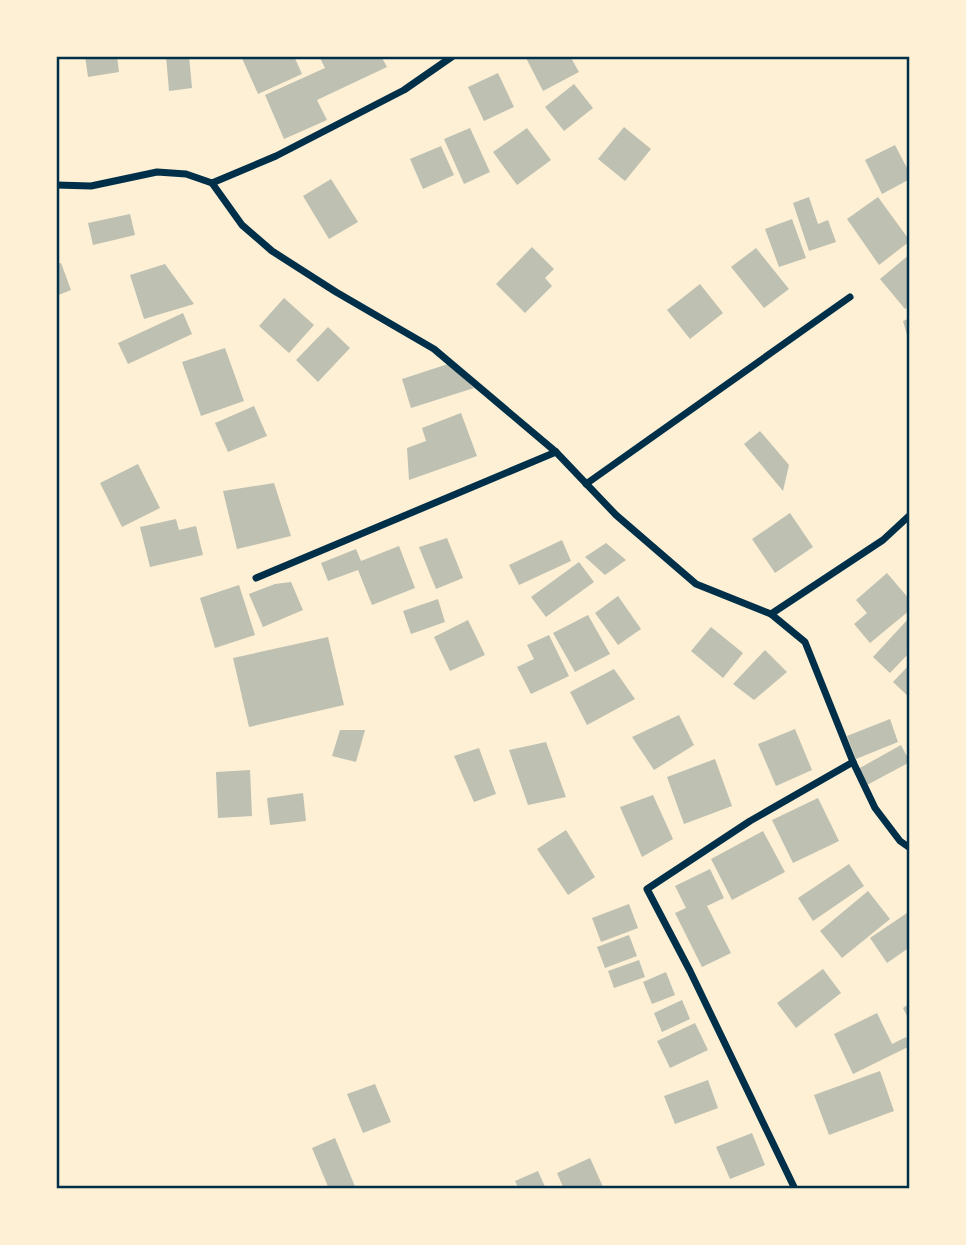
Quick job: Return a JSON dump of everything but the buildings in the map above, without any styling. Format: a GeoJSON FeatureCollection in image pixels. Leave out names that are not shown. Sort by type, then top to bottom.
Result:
{"type":"FeatureCollection","features":[{"type":"Feature","properties":{"kind":"street"},"geometry":{"type":"LineString","coordinates":[[212,183],[276,156],[404,90],[453,56]]}},
{"type":"Feature","properties":{"kind":"street"},"geometry":{"type":"LineString","coordinates":[[56,185],[90,186],[157,172],[186,174],[212,183],[242,225],[272,251],[434,349],[556,452],[651,548],[695,584],[771,614],[805,642],[853,762],[875,808],[900,841],[910,848]]}},
{"type":"Feature","properties":{"kind":"street"},"geometry":{"type":"LineString","coordinates":[[586,484],[850,297]]}},
{"type":"Feature","properties":{"kind":"street"},"geometry":{"type":"LineString","coordinates":[[256,578],[556,452]]}},
{"type":"Feature","properties":{"kind":"street"},"geometry":{"type":"LineString","coordinates":[[771,614],[884,540],[910,515]]}},
{"type":"Feature","properties":{"kind":"street"},"geometry":{"type":"LineString","coordinates":[[795,1189],[690,971],[647,889],[750,821],[853,762]]}}]}
